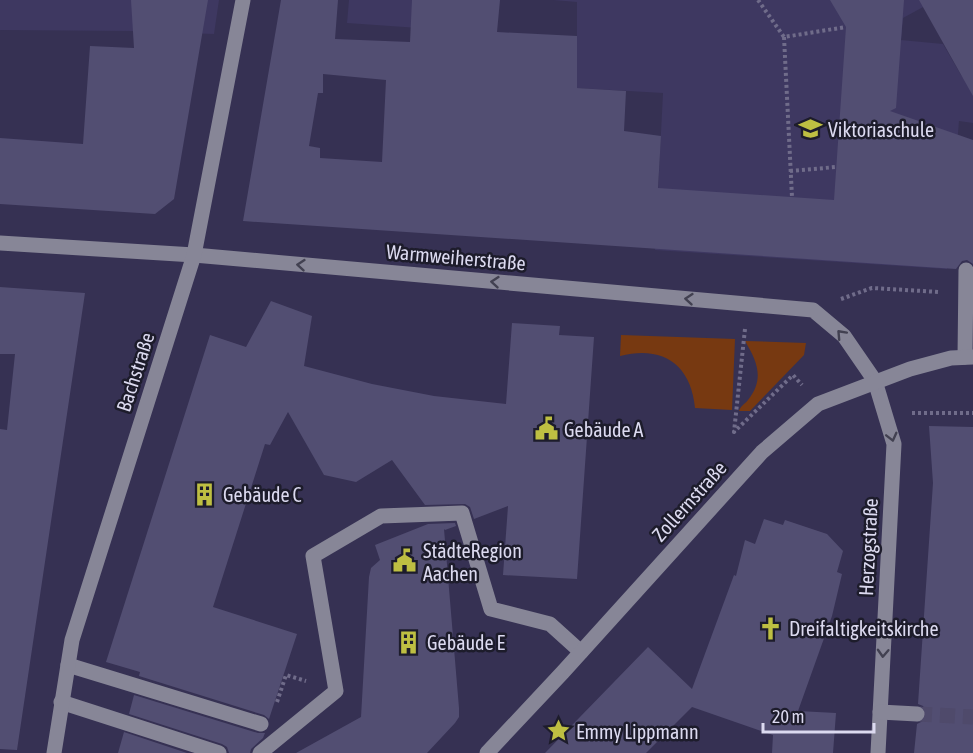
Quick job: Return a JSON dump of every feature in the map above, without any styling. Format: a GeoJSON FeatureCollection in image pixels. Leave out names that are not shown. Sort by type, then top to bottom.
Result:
{"type":"FeatureCollection","features":[{"type":"Feature","properties":{"kind":"street","name":"Bachstraße"},"geometry":{"type":"LineString","coordinates":[[54,753],[72,640],[194,255],[243,0]]}},
{"type":"Feature","properties":{"kind":"street","name":"Warmweiherstraße"},"geometry":{"type":"LineString","coordinates":[[0,243],[194,255],[813,310]]}},
{"type":"Feature","properties":{"kind":"street"},"geometry":{"type":"LineString","coordinates":[[966,270],[969,357]]}},
{"type":"Feature","properties":{"kind":"street"},"geometry":{"type":"LineString","coordinates":[[813,310],[844,336],[875,381]]}},
{"type":"Feature","properties":{"kind":"street","name":"Zollernstraße"},"geometry":{"type":"LineString","coordinates":[[487,753],[762,452],[818,404],[910,369],[951,358],[969,357]]}},
{"type":"Feature","properties":{"kind":"street","name":"Herzogstraße"},"geometry":{"type":"LineString","coordinates":[[875,381],[894,444],[878,753]]}},
{"type":"Feature","properties":{"kind":"street"},"geometry":{"type":"LineString","coordinates":[[260,753],[336,691],[313,556],[381,516],[462,513],[491,609],[550,624],[581,652]]}},
{"type":"Feature","properties":{"kind":"street"},"geometry":{"type":"LineString","coordinates":[[68,665],[261,724]]}},
{"type":"Feature","properties":{"kind":"street"},"geometry":{"type":"LineString","coordinates":[[61,702],[219,753]]}},
{"type":"Feature","properties":{"kind":"street"},"geometry":{"type":"LineString","coordinates":[[880,712],[917,714]]}},
{"type":"Feature","properties":{"kind":"path"},"geometry":{"type":"LineString","coordinates":[[758,0],[784,37],[792,197]]}},
{"type":"Feature","properties":{"kind":"path"},"geometry":{"type":"LineString","coordinates":[[784,37],[846,27]]}},
{"type":"Feature","properties":{"kind":"path"},"geometry":{"type":"LineString","coordinates":[[790,171],[836,167]]}},
{"type":"Feature","properties":{"kind":"path"},"geometry":{"type":"LineString","coordinates":[[813,310],[872,288],[966,294]]}},
{"type":"Feature","properties":{"kind":"path"},"geometry":{"type":"LineString","coordinates":[[747,305],[734,432],[793,375],[818,404]]}},
{"type":"Feature","properties":{"kind":"path"},"geometry":{"type":"LineString","coordinates":[[875,381],[911,413],[973,413]]}},
{"type":"Feature","properties":{"kind":"shaded area"},"geometry":{"type":"Polygon","coordinates":[[[0,0],[219,0],[214,34],[0,30],[0,0]]]}},
{"type":"Feature","properties":{"kind":"shaded area"},"geometry":{"type":"Polygon","coordinates":[[[349,0],[500,0],[433,29],[347,23],[349,0]]]}},
{"type":"Feature","properties":{"kind":"shaded area","name":"Viktoriaschule"},"geometry":{"type":"Polygon","coordinates":[[[553,0],[936,0],[903,18],[901,40],[943,44],[961,75],[973,88],[973,123],[959,121],[947,269],[655,250],[663,93],[577,88],[577,2],[553,0]]]}},
{"type":"Feature","properties":{"kind":"shaded area"},"geometry":{"type":"Polygon","coordinates":[[[621,335],[735,339],[732,410],[695,408],[688,380],[681,369],[672,361],[649,353],[620,356],[621,335]]]}},
{"type":"Feature","properties":{"kind":"shaded area"},"geometry":{"type":"Polygon","coordinates":[[[745,341],[806,343],[804,355],[750,411],[739,411],[753,392],[758,377],[756,363],[745,341]]]}},
{"type":"Feature","properties":{"kind":"building"},"geometry":{"type":"Polygon","coordinates":[[[131,0],[208,0],[174,199],[155,214],[0,204],[0,138],[83,144],[90,46],[134,48],[131,0]]]}},
{"type":"Feature","properties":{"kind":"building"},"geometry":{"type":"Polygon","coordinates":[[[281,0],[338,0],[335,39],[410,42],[412,0],[500,0],[497,32],[577,36],[577,88],[626,91],[624,131],[661,136],[658,188],[834,200],[846,27],[830,0],[904,0],[896,108],[890,111],[973,140],[973,264],[967,260],[962,261],[956,269],[243,221],[281,0]],[[323,74],[323,93],[318,93],[309,146],[320,148],[320,158],[382,162],[386,80],[323,74]]]}},
{"type":"Feature","properties":{"kind":"building"},"geometry":{"type":"Polygon","coordinates":[[[919,0],[973,0],[973,96],[919,0]]]}},
{"type":"Feature","properties":{"kind":"building"},"geometry":{"type":"Polygon","coordinates":[[[0,287],[85,293],[17,750],[0,749],[0,429],[7,430],[15,354],[0,354],[0,287]]]}},
{"type":"Feature","properties":{"kind":"building"},"geometry":{"type":"Polygon","coordinates":[[[271,301],[312,316],[304,366],[372,384],[434,396],[506,404],[512,323],[560,326],[559,335],[594,337],[577,579],[503,575],[508,506],[474,519],[470,507],[465,504],[425,505],[392,460],[356,482],[324,475],[288,412],[270,445],[265,444],[213,607],[297,634],[269,719],[264,715],[139,676],[140,672],[106,662],[210,335],[246,347],[271,301]]]}},
{"type":"Feature","properties":{"kind":"building"},"geometry":{"type":"Polygon","coordinates":[[[929,426],[973,427],[973,753],[914,753],[917,724],[925,720],[927,714],[923,706],[918,704],[933,483],[929,426]]]}},
{"type":"Feature","properties":{"kind":"building"},"geometry":{"type":"Polygon","coordinates":[[[764,519],[783,525],[785,520],[827,534],[843,551],[837,572],[842,574],[832,616],[798,711],[836,713],[833,753],[772,753],[773,735],[692,707],[646,753],[545,753],[648,647],[692,689],[734,575],[736,576],[745,540],[755,544],[764,519]]]}},
{"type":"Feature","properties":{"kind":"building","name":"Gebäude E"},"geometry":{"type":"Polygon","coordinates":[[[455,523],[456,526],[444,529],[459,708],[459,717],[455,723],[427,753],[296,753],[361,717],[369,577],[371,568],[380,560],[375,545],[428,524],[455,523]]]}},
{"type":"Feature","properties":{"kind":"building"},"geometry":{"type":"Polygon","coordinates":[[[134,695],[258,733],[265,733],[250,753],[229,753],[227,747],[222,744],[129,714],[134,695]]]}},
{"type":"Feature","properties":{"kind":"building"},"geometry":{"type":"Polygon","coordinates":[[[124,732],[187,753],[118,753],[124,732]]]}},
{"type":"Feature","properties":{"kind":"tunnel"},"geometry":{"type":"LineString","coordinates":[[917,714],[973,717]]}},
{"type":"Feature","properties":{"kind":"place","name":"Viktoriaschule"},"geometry":{"type":"Point","coordinates":[810,129]}},
{"type":"Feature","properties":{"kind":"place","name":"Gebäude A"},"geometry":{"type":"Point","coordinates":[546,429]}},
{"type":"Feature","properties":{"kind":"place","name":"Gebäude C"},"geometry":{"type":"Point","coordinates":[205,494]}},
{"type":"Feature","properties":{"kind":"place","name":"StädteRegion Aachen"},"geometry":{"type":"Point","coordinates":[405,561]}},
{"type":"Feature","properties":{"kind":"place","name":"Dreifaltigkeitskirche"},"geometry":{"type":"Point","coordinates":[771,628]}},
{"type":"Feature","properties":{"kind":"place","name":"Gebäude E"},"geometry":{"type":"Point","coordinates":[409,642]}},
{"type":"Feature","properties":{"kind":"place","name":"Emmy Lippmann"},"geometry":{"type":"Point","coordinates":[558,731]}}]}
